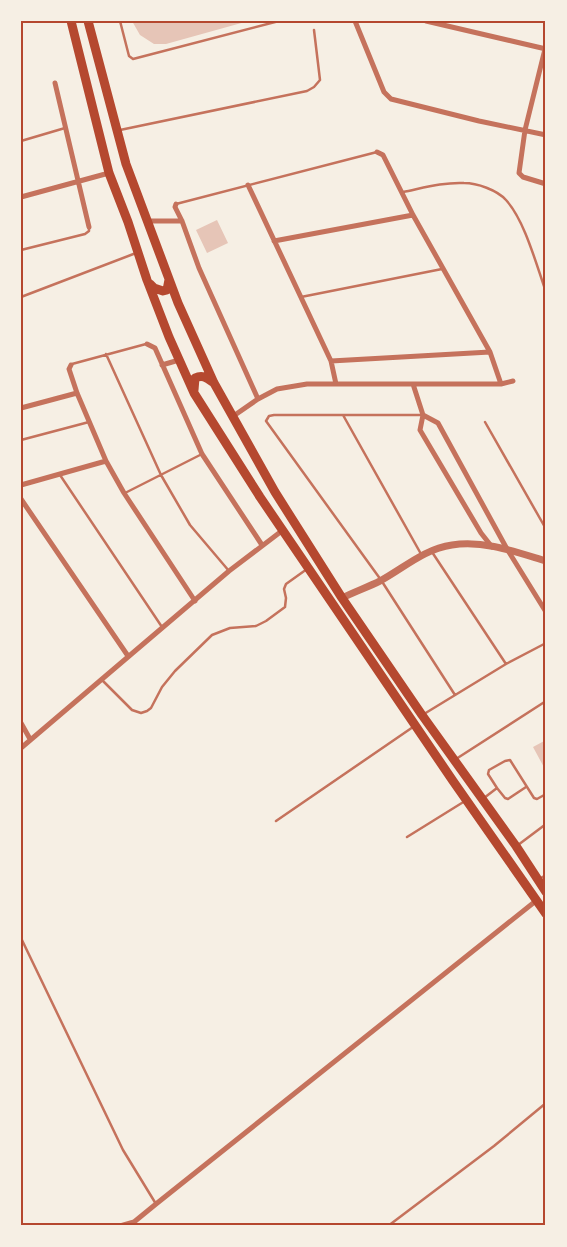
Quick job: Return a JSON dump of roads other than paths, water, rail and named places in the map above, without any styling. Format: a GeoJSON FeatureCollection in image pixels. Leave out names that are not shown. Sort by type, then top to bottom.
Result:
{"type":"FeatureCollection","features":[{"type":"Feature","properties":{"kind":"highway"},"geometry":{"type":"LineString","coordinates":[[71,21],[109,173],[128,222],[147,280],[194,393],[229,450],[308,568],[546,914]]}},
{"type":"Feature","properties":{"kind":"highway"},"geometry":{"type":"LineString","coordinates":[[88,21],[126,164],[169,278],[214,383],[275,492],[342,598],[422,715],[516,846],[542,878],[546,892]]}},
{"type":"Feature","properties":{"kind":"highway"},"geometry":{"type":"LineString","coordinates":[[147,280],[154,288],[163,291],[167,290],[169,278]]}},
{"type":"Feature","properties":{"kind":"highway"},"geometry":{"type":"LineString","coordinates":[[194,393],[193,382],[195,378],[202,376],[214,383]]}},
{"type":"Feature","properties":{"kind":"street"},"geometry":{"type":"LineString","coordinates":[[355,21],[384,92],[391,99],[479,121],[546,135]]}},
{"type":"Feature","properties":{"kind":"street"},"geometry":{"type":"LineString","coordinates":[[426,21],[545,48],[526,130],[519,173],[523,177],[546,184]]}},
{"type":"Feature","properties":{"kind":"street"},"geometry":{"type":"LineString","coordinates":[[55,83],[89,227]]}},
{"type":"Feature","properties":{"kind":"street"},"geometry":{"type":"LineString","coordinates":[[377,152],[382,155],[413,215],[490,352],[501,384]]}},
{"type":"Feature","properties":{"kind":"street"},"geometry":{"type":"LineString","coordinates":[[21,197],[109,173]]}},
{"type":"Feature","properties":{"kind":"street"},"geometry":{"type":"LineString","coordinates":[[248,185],[331,360],[336,384]]}},
{"type":"Feature","properties":{"kind":"street"},"geometry":{"type":"LineString","coordinates":[[176,204],[175,207],[182,220],[199,268],[258,399]]}},
{"type":"Feature","properties":{"kind":"street"},"geometry":{"type":"LineString","coordinates":[[274,241],[413,215]]}},
{"type":"Feature","properties":{"kind":"street"},"geometry":{"type":"LineString","coordinates":[[147,222],[182,220]]}},
{"type":"Feature","properties":{"kind":"street"},"geometry":{"type":"LineString","coordinates":[[147,344],[154,348],[202,454],[262,545]]}},
{"type":"Feature","properties":{"kind":"street"},"geometry":{"type":"LineString","coordinates":[[331,360],[490,352]]}},
{"type":"Feature","properties":{"kind":"street"},"geometry":{"type":"LineString","coordinates":[[162,365],[179,360]]}},
{"type":"Feature","properties":{"kind":"street"},"geometry":{"type":"LineString","coordinates":[[71,364],[70,369],[77,393],[106,461],[124,493],[195,601]]}},
{"type":"Feature","properties":{"kind":"street"},"geometry":{"type":"LineString","coordinates":[[232,417],[258,399],[277,389],[307,384],[501,384],[513,381]]}},
{"type":"Feature","properties":{"kind":"street"},"geometry":{"type":"LineString","coordinates":[[413,384],[423,415],[420,430],[481,533],[492,547]]}},
{"type":"Feature","properties":{"kind":"street"},"geometry":{"type":"LineString","coordinates":[[21,408],[77,393]]}},
{"type":"Feature","properties":{"kind":"street"},"geometry":{"type":"LineString","coordinates":[[423,415],[438,423],[507,549],[546,612]]}},
{"type":"Feature","properties":{"kind":"street"},"geometry":{"type":"LineString","coordinates":[[21,485],[106,461]]}},
{"type":"Feature","properties":{"kind":"street"},"geometry":{"type":"LineString","coordinates":[[21,499],[128,656]]}},
{"type":"Feature","properties":{"kind":"street"},"geometry":{"type":"LineString","coordinates":[[21,748],[229,571],[283,530]]}},
{"type":"Feature","properties":{"kind":"street"},"geometry":{"type":"LineString","coordinates":[[342,598],[381,580],[421,555],[451,545],[479,544],[507,549],[546,562]]}},
{"type":"Feature","properties":{"kind":"street"},"geometry":{"type":"LineString","coordinates":[[21,723],[30,739]]}},
{"type":"Feature","properties":{"kind":"street"},"geometry":{"type":"LineString","coordinates":[[120,1226],[132,1224],[537,900]]}},
{"type":"Feature","properties":{"kind":"lane"},"geometry":{"type":"LineString","coordinates":[[120,21],[129,56],[133,59],[279,21]]}},
{"type":"Feature","properties":{"kind":"lane"},"geometry":{"type":"LineString","coordinates":[[118,130],[307,91],[320,80],[314,30]]}},
{"type":"Feature","properties":{"kind":"lane"},"geometry":{"type":"LineString","coordinates":[[21,140],[66,128]]}},
{"type":"Feature","properties":{"kind":"lane"},"geometry":{"type":"LineString","coordinates":[[176,204],[377,152]]}},
{"type":"Feature","properties":{"kind":"lane"},"geometry":{"type":"LineString","coordinates":[[402,193],[433,185],[465,183],[485,187],[505,199],[519,220],[546,292]]}},
{"type":"Feature","properties":{"kind":"lane"},"geometry":{"type":"LineString","coordinates":[[21,250],[85,234],[89,231],[89,227]]}},
{"type":"Feature","properties":{"kind":"lane"},"geometry":{"type":"LineString","coordinates":[[21,297],[137,252]]}},
{"type":"Feature","properties":{"kind":"lane"},"geometry":{"type":"LineString","coordinates":[[301,297],[443,269]]}},
{"type":"Feature","properties":{"kind":"lane"},"geometry":{"type":"LineString","coordinates":[[71,364],[147,344]]}},
{"type":"Feature","properties":{"kind":"lane"},"geometry":{"type":"LineString","coordinates":[[106,354],[161,475],[190,525],[229,571]]}},
{"type":"Feature","properties":{"kind":"lane"},"geometry":{"type":"LineString","coordinates":[[423,415],[274,415],[269,416],[266,422],[381,580],[454,695]]}},
{"type":"Feature","properties":{"kind":"lane"},"geometry":{"type":"LineString","coordinates":[[343,415],[421,555]]}},
{"type":"Feature","properties":{"kind":"lane"},"geometry":{"type":"LineString","coordinates":[[21,440],[89,422]]}},
{"type":"Feature","properties":{"kind":"lane"},"geometry":{"type":"LineString","coordinates":[[485,422],[546,530]]}},
{"type":"Feature","properties":{"kind":"lane"},"geometry":{"type":"LineString","coordinates":[[124,493],[202,454]]}},
{"type":"Feature","properties":{"kind":"lane"},"geometry":{"type":"LineString","coordinates":[[60,475],[162,628]]}},
{"type":"Feature","properties":{"kind":"lane"},"geometry":{"type":"LineString","coordinates":[[431,551],[506,664]]}},
{"type":"Feature","properties":{"kind":"lane"},"geometry":{"type":"LineString","coordinates":[[102,679],[132,710],[141,713],[147,711],[151,708],[162,687],[175,671],[212,635],[230,628],[256,626],[266,621],[284,607],[286,598],[284,589],[286,584],[308,568]]}},
{"type":"Feature","properties":{"kind":"lane"},"geometry":{"type":"LineString","coordinates":[[422,715],[506,664],[546,643]]}},
{"type":"Feature","properties":{"kind":"lane"},"geometry":{"type":"LineString","coordinates":[[455,760],[546,701]]}},
{"type":"Feature","properties":{"kind":"lane"},"geometry":{"type":"LineString","coordinates":[[276,821],[416,725]]}},
{"type":"Feature","properties":{"kind":"lane"},"geometry":{"type":"LineString","coordinates":[[526,787],[505,798],[496,788],[488,774],[489,770],[505,760],[510,760],[534,798],[537,799],[546,794]]}},
{"type":"Feature","properties":{"kind":"lane"},"geometry":{"type":"LineString","coordinates":[[482,798],[496,788]]}},
{"type":"Feature","properties":{"kind":"lane"},"geometry":{"type":"LineString","coordinates":[[407,837],[466,800]]}},
{"type":"Feature","properties":{"kind":"lane"},"geometry":{"type":"LineString","coordinates":[[516,846],[546,824]]}},
{"type":"Feature","properties":{"kind":"lane"},"geometry":{"type":"LineString","coordinates":[[21,938],[123,1150],[156,1204]]}},
{"type":"Feature","properties":{"kind":"lane"},"geometry":{"type":"LineString","coordinates":[[388,1226],[494,1146],[546,1103]]}}]}
